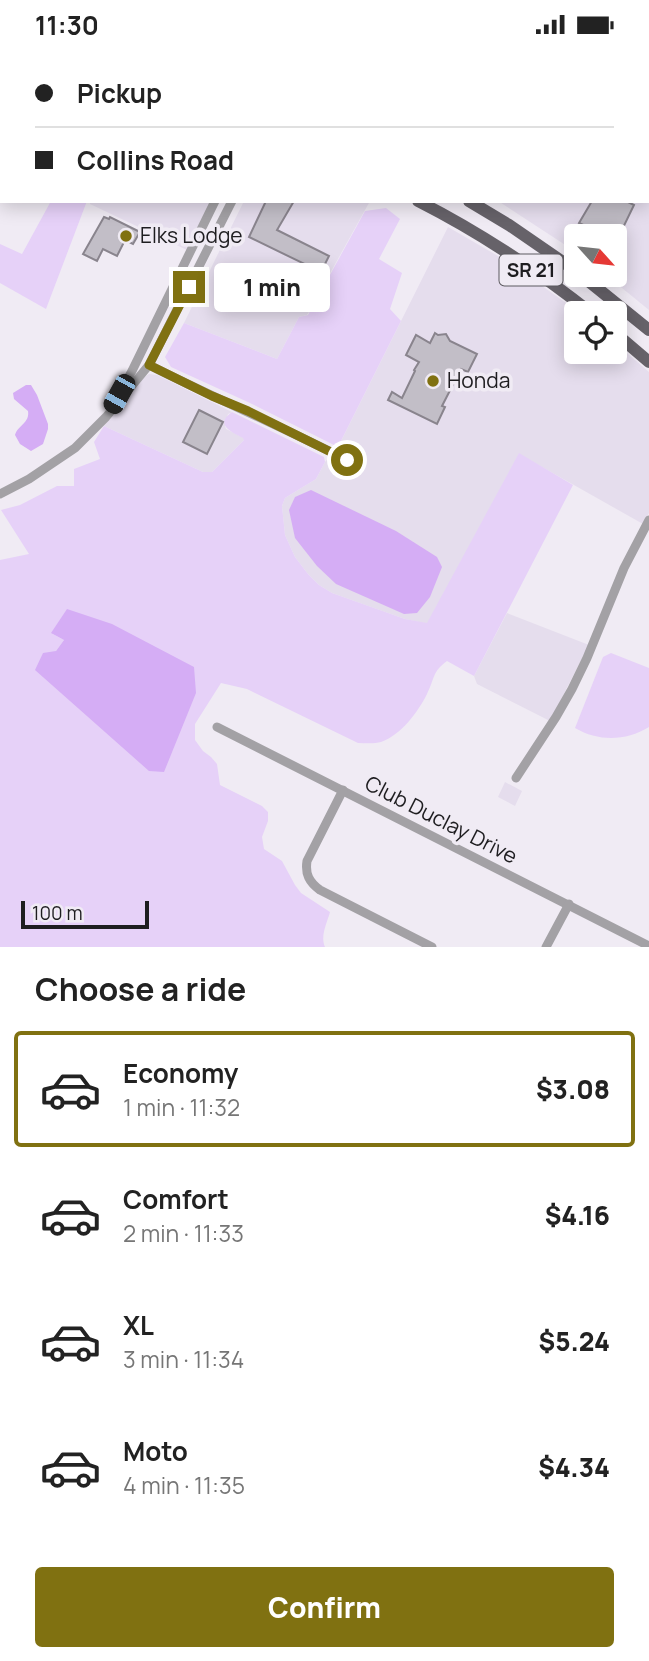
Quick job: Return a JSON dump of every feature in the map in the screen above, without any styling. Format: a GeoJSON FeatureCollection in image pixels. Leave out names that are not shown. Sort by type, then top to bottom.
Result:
{"type":"FeatureCollection","features":[{"type":"Feature","properties":{"kind":"main road","name":"SR 21"},"geometry":{"type":"LineString","coordinates":[[422,203],[469,229],[575,301]]}},
{"type":"Feature","properties":{"kind":"main road","name":"SR 21"},"geometry":{"type":"LineString","coordinates":[[474,204],[564,263]]}},
{"type":"Feature","properties":{"kind":"main road"},"geometry":{"type":"LineString","coordinates":[[469,229],[474,204]]}},
{"type":"Feature","properties":{"kind":"main road","name":"SR 21"},"geometry":{"type":"LineString","coordinates":[[596,287],[649,330]]}},
{"type":"Feature","properties":{"kind":"main road"},"geometry":{"type":"LineString","coordinates":[[627,343],[649,362]]}},
{"type":"Feature","properties":{"kind":"street"},"geometry":{"type":"LineString","coordinates":[[106,417],[132,371],[214,203]]}},
{"type":"Feature","properties":{"kind":"street"},"geometry":{"type":"LineString","coordinates":[[0,494],[61,458],[88,436],[149,365],[231,203]]}},
{"type":"Feature","properties":{"kind":"street"},"geometry":{"type":"LineString","coordinates":[[149,365],[347,460]]}},
{"type":"Feature","properties":{"kind":"street"},"geometry":{"type":"LineString","coordinates":[[516,778],[572,689],[624,568],[649,520]]}},
{"type":"Feature","properties":{"kind":"street","name":"Club Duclay Drive"},"geometry":{"type":"LineString","coordinates":[[217,727],[649,946]]}},
{"type":"Feature","properties":{"kind":"street"},"geometry":{"type":"LineString","coordinates":[[344,790],[307,861],[307,875],[320,890],[432,947]]}},
{"type":"Feature","properties":{"kind":"street"},"geometry":{"type":"LineString","coordinates":[[546,947],[569,904]]}},
{"type":"Feature","properties":{"kind":"shaded area"},"geometry":{"type":"Polygon","coordinates":[[[50,203],[86,203],[46,309],[0,283],[0,244],[22,254],[50,203]]]}},
{"type":"Feature","properties":{"kind":"shaded area"},"geometry":{"type":"Polygon","coordinates":[[[90,203],[210,203],[187,250],[90,203]]]}},
{"type":"Feature","properties":{"kind":"shaded area"},"geometry":{"type":"Polygon","coordinates":[[[243,203],[369,203],[307,315],[299,317],[277,359],[184,323],[243,203]]]}},
{"type":"Feature","properties":{"kind":"shaded area"},"geometry":{"type":"Polygon","coordinates":[[[501,203],[649,203],[649,310],[621,287],[627,287],[627,224],[564,224],[564,244],[501,203]]]}},
{"type":"Feature","properties":{"kind":"shaded area"},"geometry":{"type":"Polygon","coordinates":[[[386,208],[400,219],[379,259],[402,273],[390,309],[401,321],[338,447],[171,367],[165,357],[184,323],[277,359],[299,317],[308,315],[365,211],[386,208]]]}},
{"type":"Feature","properties":{"kind":"shaded area"},"geometry":{"type":"Polygon","coordinates":[[[448,227],[510,263],[564,302],[564,364],[627,364],[627,353],[649,372],[649,513],[643,524],[519,454],[428,624],[405,619],[332,593],[319,585],[295,557],[285,535],[282,506],[285,498],[316,479],[325,462],[338,447],[448,227]]]}},
{"type":"Feature","properties":{"kind":"shaded area"},"geometry":{"type":"Polygon","coordinates":[[[149,374],[157,375],[232,412],[228,414],[226,429],[244,440],[212,472],[203,472],[104,426],[149,374]]]}},
{"type":"Feature","properties":{"kind":"shaded area"},"geometry":{"type":"Polygon","coordinates":[[[31,385],[37,395],[48,424],[43,444],[31,451],[20,444],[15,435],[26,421],[28,411],[14,399],[13,393],[31,385]]]}},
{"type":"Feature","properties":{"kind":"shaded area"},"geometry":{"type":"Polygon","coordinates":[[[232,412],[324,457],[325,462],[316,479],[285,498],[282,506],[285,535],[295,557],[319,585],[332,593],[405,619],[427,623],[519,453],[573,485],[474,676],[447,661],[436,672],[414,715],[388,739],[378,743],[358,743],[247,689],[221,683],[195,724],[195,740],[217,764],[220,785],[262,806],[268,812],[268,821],[262,837],[264,849],[282,861],[301,893],[330,912],[324,934],[325,947],[0,947],[0,560],[29,554],[1,510],[20,505],[57,486],[74,486],[74,469],[100,459],[94,442],[104,426],[203,472],[212,472],[244,440],[227,428],[227,417],[232,412]],[[51,633],[64,640],[56,651],[196,693],[51,633]]]}},
{"type":"Feature","properties":{"kind":"shaded area"},"geometry":{"type":"Polygon","coordinates":[[[311,490],[396,531],[437,557],[442,567],[430,597],[417,613],[404,614],[336,584],[317,566],[295,538],[289,510],[295,497],[311,490]]]}},
{"type":"Feature","properties":{"kind":"shaded area"},"geometry":{"type":"Polygon","coordinates":[[[67,609],[112,624],[194,667],[196,693],[164,772],[149,771],[35,670],[43,653],[56,651],[64,640],[51,633],[67,609]]]}},
{"type":"Feature","properties":{"kind":"shaded area"},"geometry":{"type":"Polygon","coordinates":[[[507,613],[589,645],[550,721],[477,684],[474,676],[507,613]]]}},
{"type":"Feature","properties":{"kind":"shaded area"},"geometry":{"type":"Polygon","coordinates":[[[611,653],[649,668],[649,727],[631,735],[603,738],[575,728],[603,657],[611,653]]]}},
{"type":"Feature","properties":{"kind":"shaded area"},"geometry":{"type":"Polygon","coordinates":[[[505,782],[522,791],[515,806],[498,797],[505,782]]]}},
{"type":"Feature","properties":{"kind":"building"},"geometry":{"type":"Polygon","coordinates":[[[265,203],[293,203],[277,230],[329,256],[321,272],[249,237],[265,203]]]}},
{"type":"Feature","properties":{"kind":"building"},"geometry":{"type":"Polygon","coordinates":[[[591,203],[634,205],[625,224],[579,223],[591,203]]]}},
{"type":"Feature","properties":{"kind":"building"},"geometry":{"type":"Polygon","coordinates":[[[104,217],[110,217],[140,232],[133,244],[125,240],[117,256],[103,249],[97,261],[83,254],[104,217]]]}},
{"type":"Feature","properties":{"kind":"building","name":"Honda"},"geometry":{"type":"Polygon","coordinates":[[[435,333],[446,334],[450,341],[477,354],[468,372],[461,369],[442,406],[445,407],[437,424],[388,400],[392,392],[402,398],[419,362],[406,355],[416,335],[430,343],[435,333]]]}},
{"type":"Feature","properties":{"kind":"building"},"geometry":{"type":"Polygon","coordinates":[[[199,410],[223,422],[207,454],[183,442],[199,410]]]}},
{"type":"Feature","properties":{"kind":"place","name":"Elks Lodge"},"geometry":{"type":"Point","coordinates":[126,236]}},
{"type":"Feature","properties":{"kind":"place","name":"Honda"},"geometry":{"type":"Point","coordinates":[433,381]}},
{"type":"Feature","properties":{"kind":"route"},"geometry":{"type":"LineString","coordinates":[[189,287],[149,365],[347,460]]}}]}
